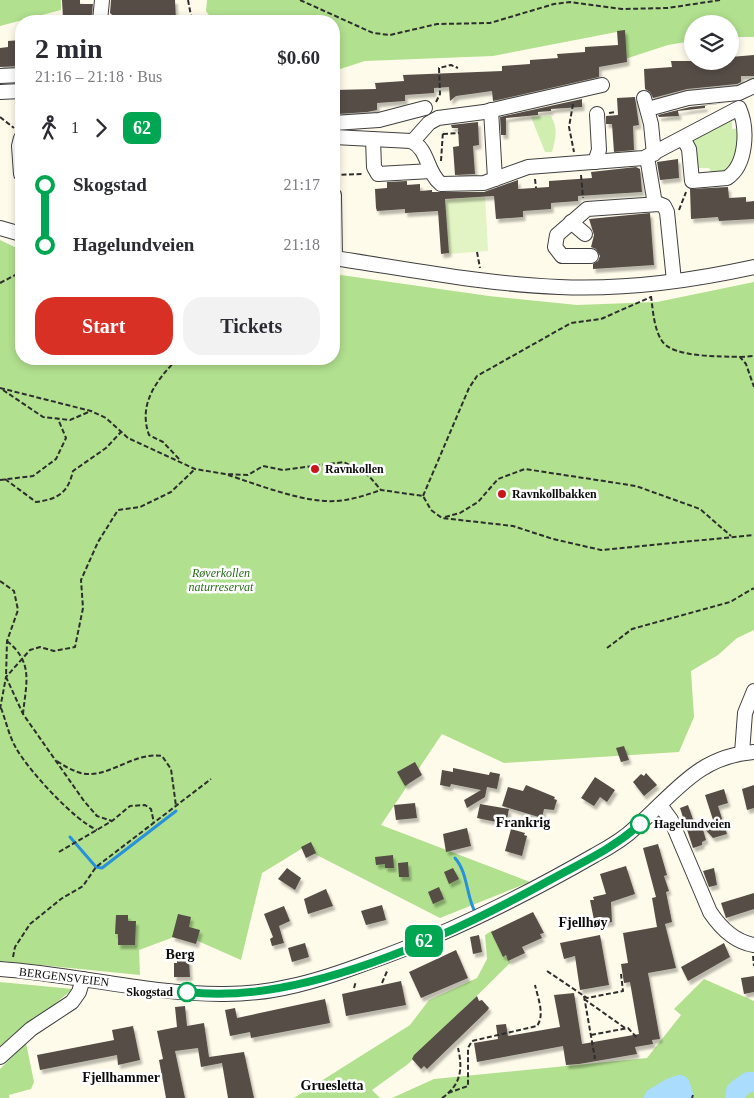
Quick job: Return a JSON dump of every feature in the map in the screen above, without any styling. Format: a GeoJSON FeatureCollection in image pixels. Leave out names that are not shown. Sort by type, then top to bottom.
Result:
{"type":"FeatureCollection","features":[{"type":"Feature","properties":{"kind":"street"},"geometry":{"type":"LineString","coordinates":[[101,15],[102,0]]}},
{"type":"Feature","properties":{"kind":"street"},"geometry":{"type":"LineString","coordinates":[[0,76],[15,75]]}},
{"type":"Feature","properties":{"kind":"street"},"geometry":{"type":"LineString","coordinates":[[413,141],[431,121],[442,117],[491,110],[602,85]]}},
{"type":"Feature","properties":{"kind":"street"},"geometry":{"type":"LineString","coordinates":[[655,204],[646,104],[742,92],[754,86]]}},
{"type":"Feature","properties":{"kind":"street"},"geometry":{"type":"LineString","coordinates":[[0,92],[15,91]]}},
{"type":"Feature","properties":{"kind":"street"},"geometry":{"type":"LineString","coordinates":[[340,123],[385,119],[425,108]]}},
{"type":"Feature","properties":{"kind":"street"},"geometry":{"type":"LineString","coordinates":[[340,137],[413,141],[423,150],[431,171],[438,182],[447,186],[484,183],[523,168],[580,164],[650,155],[738,108],[741,113],[743,128],[742,158],[736,171],[722,179],[692,181],[689,149],[683,138]]}},
{"type":"Feature","properties":{"kind":"street"},"geometry":{"type":"LineString","coordinates":[[491,110],[495,179]]}},
{"type":"Feature","properties":{"kind":"street"},"geometry":{"type":"LineString","coordinates":[[595,162],[599,150],[597,114]]}},
{"type":"Feature","properties":{"kind":"street"},"geometry":{"type":"LineString","coordinates":[[372,139],[374,167],[378,174],[431,171]]}},
{"type":"Feature","properties":{"kind":"street"},"geometry":{"type":"LineString","coordinates":[[591,256],[565,257],[556,250],[556,238],[584,210],[620,210],[655,204],[664,206],[668,215],[674,281]]}},
{"type":"Feature","properties":{"kind":"street"},"geometry":{"type":"LineString","coordinates":[[571,222],[584,234]]}},
{"type":"Feature","properties":{"kind":"street"},"geometry":{"type":"LineString","coordinates":[[0,228],[15,232]]}},
{"type":"Feature","properties":{"kind":"street"},"geometry":{"type":"LineString","coordinates":[[340,259],[482,280],[575,288],[650,291],[674,281],[754,267]]}},
{"type":"Feature","properties":{"kind":"street"},"geometry":{"type":"LineString","coordinates":[[748,752],[744,714],[754,691]]}},
{"type":"Feature","properties":{"kind":"street","name":"BERGENSVEIEN"},"geometry":{"type":"LineString","coordinates":[[6,967],[195,993],[223,994],[271,991],[311,982],[395,953],[502,906],[618,842],[682,783],[704,766],[720,759],[748,752]]}},
{"type":"Feature","properties":{"kind":"street"},"geometry":{"type":"LineString","coordinates":[[660,805],[671,820],[710,912],[717,923],[753,949]]}},
{"type":"Feature","properties":{"kind":"street"},"geometry":{"type":"LineString","coordinates":[[0,1057],[31,1029],[72,1002],[79,992],[83,979]]}},
{"type":"Feature","properties":{"kind":"path"},"geometry":{"type":"LineString","coordinates":[[188,0],[191,15]]}},
{"type":"Feature","properties":{"kind":"path"},"geometry":{"type":"LineString","coordinates":[[300,0],[333,15]]}},
{"type":"Feature","properties":{"kind":"path"},"geometry":{"type":"LineString","coordinates":[[340,18],[373,33],[390,36],[437,24],[490,23],[554,4],[570,2],[622,9],[668,8],[720,0]]}},
{"type":"Feature","properties":{"kind":"path"},"geometry":{"type":"LineString","coordinates":[[425,108],[439,97],[440,68],[451,65],[458,68]]}},
{"type":"Feature","properties":{"kind":"path"},"geometry":{"type":"LineString","coordinates":[[572,92],[574,106],[569,127],[573,141]]}},
{"type":"Feature","properties":{"kind":"path"},"geometry":{"type":"LineString","coordinates":[[0,117],[15,130]]}},
{"type":"Feature","properties":{"kind":"path"},"geometry":{"type":"LineString","coordinates":[[431,171],[440,163],[443,134],[442,117]]}},
{"type":"Feature","properties":{"kind":"path"},"geometry":{"type":"LineString","coordinates":[[443,134],[458,133]]}},
{"type":"Feature","properties":{"kind":"path"},"geometry":{"type":"LineString","coordinates":[[580,164],[584,210]]}},
{"type":"Feature","properties":{"kind":"path"},"geometry":{"type":"LineString","coordinates":[[340,175],[363,174]]}},
{"type":"Feature","properties":{"kind":"path"},"geometry":{"type":"LineString","coordinates":[[668,215],[681,209],[687,187],[692,181]]}},
{"type":"Feature","properties":{"kind":"path"},"geometry":{"type":"LineString","coordinates":[[477,252],[482,280]]}},
{"type":"Feature","properties":{"kind":"path"},"geometry":{"type":"LineString","coordinates":[[0,283],[15,275]]}},
{"type":"Feature","properties":{"kind":"path"},"geometry":{"type":"LineString","coordinates":[[423,496],[469,388],[477,376],[571,323],[601,318],[650,291],[657,330],[663,343],[677,352],[740,357],[754,356]]}},
{"type":"Feature","properties":{"kind":"path"},"geometry":{"type":"LineString","coordinates":[[740,357],[746,364],[754,387]]}},
{"type":"Feature","properties":{"kind":"path"},"geometry":{"type":"LineString","coordinates":[[172,365],[156,382],[146,401],[145,423],[149,435],[164,442],[181,462]]}},
{"type":"Feature","properties":{"kind":"path"},"geometry":{"type":"LineString","coordinates":[[91,411],[70,420],[43,417],[0,388],[91,411],[106,418],[128,438],[195,469],[225,474],[248,475],[264,466],[282,470],[344,462],[369,476],[381,490]]}},
{"type":"Feature","properties":{"kind":"path"},"geometry":{"type":"LineString","coordinates":[[0,480],[33,476],[56,459],[66,438],[58,419]]}},
{"type":"Feature","properties":{"kind":"path"},"geometry":{"type":"LineString","coordinates":[[5,479],[36,502],[55,498],[61,495],[70,485],[73,471],[106,448],[121,432]]}},
{"type":"Feature","properties":{"kind":"path"},"geometry":{"type":"LineString","coordinates":[[6,677],[30,650],[40,647],[54,651],[75,647],[83,608],[81,580],[98,542],[118,510],[140,506],[172,492],[195,469]]}},
{"type":"Feature","properties":{"kind":"path"},"geometry":{"type":"LineString","coordinates":[[442,518],[460,513],[478,502],[498,479],[525,469],[636,486],[700,509],[732,537]]}},
{"type":"Feature","properties":{"kind":"path"},"geometry":{"type":"LineString","coordinates":[[225,474],[289,494],[334,501],[352,499],[381,490],[423,496]]}},
{"type":"Feature","properties":{"kind":"path"},"geometry":{"type":"LineString","coordinates":[[423,496],[431,510],[442,518],[513,526],[553,539],[601,550],[754,535]]}},
{"type":"Feature","properties":{"kind":"path"},"geometry":{"type":"LineString","coordinates":[[0,581],[14,590],[18,610],[7,641],[6,677],[1,709],[16,748],[58,800],[88,826],[97,830]]}},
{"type":"Feature","properties":{"kind":"path"},"geometry":{"type":"LineString","coordinates":[[607,648],[632,629],[730,602],[754,588]]}},
{"type":"Feature","properties":{"kind":"path"},"geometry":{"type":"LineString","coordinates":[[7,641],[23,658],[28,676],[23,714]]}},
{"type":"Feature","properties":{"kind":"path"},"geometry":{"type":"LineString","coordinates":[[6,677],[23,714],[55,760],[97,816],[112,821]]}},
{"type":"Feature","properties":{"kind":"path"},"geometry":{"type":"LineString","coordinates":[[55,760],[76,772],[89,774],[107,771],[149,754],[162,756],[171,769],[176,806]]}},
{"type":"Feature","properties":{"kind":"path"},"geometry":{"type":"LineString","coordinates":[[6,967],[15,947],[30,924],[61,899],[83,886],[96,867],[211,779]]}},
{"type":"Feature","properties":{"kind":"path"},"geometry":{"type":"LineString","coordinates":[[59,852],[112,821],[130,806],[146,805],[151,809],[154,823]]}},
{"type":"Feature","properties":{"kind":"path"},"geometry":{"type":"LineString","coordinates":[[753,949],[754,966]]}},
{"type":"Feature","properties":{"kind":"path"},"geometry":{"type":"LineString","coordinates":[[382,982],[390,962]]}},
{"type":"Feature","properties":{"kind":"path"},"geometry":{"type":"LineString","coordinates":[[547,971],[625,1028],[628,1028],[638,1039]]}},
{"type":"Feature","properties":{"kind":"path"},"geometry":{"type":"LineString","coordinates":[[584,997],[623,991],[621,974]]}},
{"type":"Feature","properties":{"kind":"path"},"geometry":{"type":"LineString","coordinates":[[448,1093],[468,1086],[468,1048],[472,1041],[537,1026],[541,1021],[541,1014],[535,985]]}},
{"type":"Feature","properties":{"kind":"path"},"geometry":{"type":"LineString","coordinates":[[584,997],[595,1059]]}},
{"type":"Feature","properties":{"kind":"path"},"geometry":{"type":"LineString","coordinates":[[591,1035],[625,1028]]}},
{"type":"Feature","properties":{"kind":"path"},"geometry":{"type":"LineString","coordinates":[[442,1098],[459,1081],[462,1064],[458,1048]]}},
{"type":"Feature","properties":{"kind":"green space"},"geometry":{"type":"Polygon","coordinates":[[[0,0],[61,0],[61,10],[42,15],[15,15],[15,22],[0,26],[0,0]]]}},
{"type":"Feature","properties":{"kind":"green space"},"geometry":{"type":"Polygon","coordinates":[[[207,0],[754,0],[754,37],[739,37],[739,15],[684,15],[684,42],[668,45],[625,59],[622,31],[493,56],[365,61],[340,69],[340,15],[209,15],[206,11],[207,0]]]}},
{"type":"Feature","properties":{"kind":"green space"},"geometry":{"type":"Polygon","coordinates":[[[551,116],[555,125],[555,137],[552,152],[545,152],[531,117],[551,116]]]}},
{"type":"Feature","properties":{"kind":"green space"},"geometry":{"type":"Polygon","coordinates":[[[732,116],[740,120],[732,121],[732,129],[740,128],[739,154],[730,172],[712,173],[709,168],[693,168],[692,137],[732,116]]]}},
{"type":"Feature","properties":{"kind":"green space"},"geometry":{"type":"Polygon","coordinates":[[[485,196],[488,251],[448,254],[445,200],[485,196]]]}},
{"type":"Feature","properties":{"kind":"green space","name":"Røverkollen naturreservat"},"geometry":{"type":"Polygon","coordinates":[[[0,240],[15,247],[15,365],[340,365],[340,275],[489,296],[577,305],[657,302],[754,282],[754,630],[737,638],[718,655],[691,671],[694,717],[679,752],[504,763],[442,734],[381,825],[530,882],[440,918],[303,848],[262,873],[241,960],[182,934],[139,950],[140,975],[0,961],[0,240]]]}},
{"type":"Feature","properties":{"kind":"green space"},"geometry":{"type":"Polygon","coordinates":[[[493,930],[505,956],[511,962],[408,1064],[372,1090],[380,1098],[294,1098],[410,1025],[429,1000],[477,978],[487,959],[485,935],[493,930]]]}},
{"type":"Feature","properties":{"kind":"green space"},"geometry":{"type":"Polygon","coordinates":[[[704,979],[754,1001],[754,1098],[392,1098],[434,1079],[647,1058],[681,1015],[674,1009],[704,979]]]}},
{"type":"Feature","properties":{"kind":"green space"},"geometry":{"type":"Polygon","coordinates":[[[0,982],[73,989],[0,1048],[0,982]]]}},
{"type":"Feature","properties":{"kind":"green space"},"geometry":{"type":"Polygon","coordinates":[[[26,1043],[34,1082],[31,1089],[9,1095],[9,1098],[0,1098],[0,1069],[26,1043]]]}},
{"type":"Feature","properties":{"kind":"building"},"geometry":{"type":"Polygon","coordinates":[[[62,0],[80,0],[80,4],[93,4],[92,15],[63,15],[62,0]]]}},
{"type":"Feature","properties":{"kind":"building"},"geometry":{"type":"Polygon","coordinates":[[[111,0],[175,0],[176,15],[112,15],[110,13],[111,0]]]}},
{"type":"Feature","properties":{"kind":"building"},"geometry":{"type":"Polygon","coordinates":[[[625,30],[627,62],[599,67],[599,77],[493,101],[492,91],[456,96],[450,101],[449,87],[434,88],[434,93],[405,95],[405,101],[377,103],[377,110],[340,114],[340,90],[376,89],[375,83],[404,81],[403,75],[502,71],[502,66],[530,64],[530,60],[558,58],[557,54],[585,52],[585,47],[618,45],[617,31],[625,30]]]}},
{"type":"Feature","properties":{"kind":"building"},"geometry":{"type":"Polygon","coordinates":[[[15,40],[15,66],[0,67],[0,48],[8,47],[8,41],[15,40]]]}},
{"type":"Feature","properties":{"kind":"building"},"geometry":{"type":"Polygon","coordinates":[[[754,55],[754,76],[741,76],[741,82],[737,84],[687,89],[653,98],[650,92],[645,89],[644,69],[672,67],[671,61],[684,61],[684,70],[739,70],[739,56],[754,55]]]}},
{"type":"Feature","properties":{"kind":"building"},"geometry":{"type":"Polygon","coordinates":[[[635,97],[639,125],[633,126],[634,150],[614,152],[612,124],[606,124],[606,116],[618,115],[617,98],[635,97]]]}},
{"type":"Feature","properties":{"kind":"building"},"geometry":{"type":"Polygon","coordinates":[[[582,99],[582,107],[551,109],[551,111],[538,112],[538,115],[506,118],[506,135],[501,135],[500,117],[582,99]]]}},
{"type":"Feature","properties":{"kind":"building"},"geometry":{"type":"Polygon","coordinates":[[[705,105],[705,108],[678,111],[679,116],[659,117],[658,115],[690,107],[705,105]]]}},
{"type":"Feature","properties":{"kind":"building"},"geometry":{"type":"Polygon","coordinates":[[[478,122],[479,145],[473,146],[475,174],[455,175],[453,147],[459,146],[458,128],[452,128],[451,125],[478,122]]]}},
{"type":"Feature","properties":{"kind":"building"},"geometry":{"type":"Polygon","coordinates":[[[678,159],[679,178],[660,180],[657,162],[678,159]]]}},
{"type":"Feature","properties":{"kind":"building"},"geometry":{"type":"Polygon","coordinates":[[[636,167],[640,169],[642,192],[578,196],[578,201],[551,203],[551,209],[523,211],[523,217],[496,219],[494,196],[445,199],[449,253],[441,254],[438,211],[405,213],[405,209],[377,211],[376,208],[375,189],[387,188],[387,182],[407,181],[407,185],[420,184],[420,191],[484,192],[518,180],[518,189],[549,187],[549,181],[592,178],[591,172],[636,167]]]}},
{"type":"Feature","properties":{"kind":"building"},"geometry":{"type":"Polygon","coordinates":[[[728,187],[729,198],[746,197],[746,202],[754,201],[754,219],[719,221],[718,217],[691,219],[690,189],[728,187]]]}},
{"type":"Feature","properties":{"kind":"building"},"geometry":{"type":"Polygon","coordinates":[[[650,213],[654,265],[593,269],[593,264],[598,261],[600,256],[596,249],[591,247],[594,235],[589,219],[650,213]]]}},
{"type":"Feature","properties":{"kind":"building"},"geometry":{"type":"Polygon","coordinates":[[[624,746],[629,760],[621,762],[616,748],[624,746]]]}},
{"type":"Feature","properties":{"kind":"building"},"geometry":{"type":"Polygon","coordinates":[[[415,762],[422,775],[405,786],[397,772],[415,762]]]}},
{"type":"Feature","properties":{"kind":"building"},"geometry":{"type":"Polygon","coordinates":[[[453,768],[489,775],[490,772],[500,774],[497,789],[487,787],[485,797],[467,808],[464,800],[481,790],[451,784],[450,787],[440,785],[442,770],[453,772],[453,768]]]}},
{"type":"Feature","properties":{"kind":"building"},"geometry":{"type":"Polygon","coordinates":[[[646,773],[657,785],[644,796],[633,782],[641,774],[644,776],[646,773]]]}},
{"type":"Feature","properties":{"kind":"building"},"geometry":{"type":"Polygon","coordinates":[[[595,777],[615,790],[607,802],[600,797],[594,806],[581,798],[595,777]]]}},
{"type":"Feature","properties":{"kind":"building"},"geometry":{"type":"Polygon","coordinates":[[[526,785],[555,797],[554,799],[557,800],[554,810],[544,809],[542,818],[502,806],[508,787],[523,791],[526,785]]]}},
{"type":"Feature","properties":{"kind":"building"},"geometry":{"type":"Polygon","coordinates":[[[754,785],[754,808],[747,810],[742,789],[754,785]]]}},
{"type":"Feature","properties":{"kind":"building"},"geometry":{"type":"Polygon","coordinates":[[[724,789],[728,803],[718,806],[727,834],[713,838],[702,826],[714,823],[705,795],[724,789]]]}},
{"type":"Feature","properties":{"kind":"building"},"geometry":{"type":"Polygon","coordinates":[[[415,803],[417,818],[396,820],[394,805],[415,803]]]}},
{"type":"Feature","properties":{"kind":"building"},"geometry":{"type":"Polygon","coordinates":[[[480,804],[509,809],[506,824],[477,818],[480,804]]]}},
{"type":"Feature","properties":{"kind":"building"},"geometry":{"type":"Polygon","coordinates":[[[688,805],[696,828],[702,826],[706,840],[702,842],[702,845],[693,848],[680,808],[688,805]]]}},
{"type":"Feature","properties":{"kind":"building"},"geometry":{"type":"Polygon","coordinates":[[[467,828],[471,846],[446,852],[443,834],[467,828]]]}},
{"type":"Feature","properties":{"kind":"building"},"geometry":{"type":"Polygon","coordinates":[[[511,829],[525,833],[524,835],[527,836],[522,856],[505,851],[511,829]]]}},
{"type":"Feature","properties":{"kind":"building"},"geometry":{"type":"Polygon","coordinates":[[[311,842],[316,853],[306,858],[301,847],[311,842]]]}},
{"type":"Feature","properties":{"kind":"building"},"geometry":{"type":"Polygon","coordinates":[[[658,844],[667,875],[664,876],[669,891],[666,892],[672,922],[665,924],[676,968],[648,973],[660,1039],[652,1040],[653,1044],[635,1047],[637,1054],[579,1064],[566,1065],[563,1046],[477,1062],[474,1043],[498,1039],[496,1025],[506,1024],[508,1036],[560,1027],[554,995],[574,993],[582,1044],[639,1034],[630,982],[624,983],[621,964],[628,963],[623,933],[657,927],[652,898],[656,897],[643,848],[658,844]]]}},
{"type":"Feature","properties":{"kind":"building"},"geometry":{"type":"Polygon","coordinates":[[[393,855],[394,868],[385,868],[385,864],[376,865],[375,857],[393,855]]]}},
{"type":"Feature","properties":{"kind":"building"},"geometry":{"type":"Polygon","coordinates":[[[408,862],[409,877],[399,877],[398,863],[408,862]]]}},
{"type":"Feature","properties":{"kind":"building"},"geometry":{"type":"Polygon","coordinates":[[[626,866],[635,894],[611,902],[612,922],[595,925],[590,900],[594,900],[593,897],[606,894],[600,874],[626,866]]]}},
{"type":"Feature","properties":{"kind":"building"},"geometry":{"type":"Polygon","coordinates":[[[287,868],[301,878],[295,890],[278,879],[287,868]]]}},
{"type":"Feature","properties":{"kind":"building"},"geometry":{"type":"Polygon","coordinates":[[[453,868],[459,879],[449,884],[444,872],[453,868]]]}},
{"type":"Feature","properties":{"kind":"building"},"geometry":{"type":"Polygon","coordinates":[[[714,868],[717,885],[709,887],[703,871],[714,868]]]}},
{"type":"Feature","properties":{"kind":"building"},"geometry":{"type":"Polygon","coordinates":[[[439,887],[444,899],[433,904],[428,892],[439,887]]]}},
{"type":"Feature","properties":{"kind":"building"},"geometry":{"type":"Polygon","coordinates":[[[326,889],[333,906],[308,914],[304,899],[326,889]]]}},
{"type":"Feature","properties":{"kind":"building"},"geometry":{"type":"Polygon","coordinates":[[[754,893],[754,909],[726,918],[721,903],[754,893]]]}},
{"type":"Feature","properties":{"kind":"building"},"geometry":{"type":"Polygon","coordinates":[[[382,905],[386,920],[366,925],[361,911],[382,905]]]}},
{"type":"Feature","properties":{"kind":"building"},"geometry":{"type":"Polygon","coordinates":[[[284,906],[290,921],[279,926],[284,943],[272,946],[270,939],[273,937],[264,914],[284,906]]]}},
{"type":"Feature","properties":{"kind":"building"},"geometry":{"type":"Polygon","coordinates":[[[533,912],[544,933],[540,934],[542,938],[522,947],[525,953],[508,961],[506,955],[503,957],[491,932],[533,912]]]}},
{"type":"Feature","properties":{"kind":"building"},"geometry":{"type":"Polygon","coordinates":[[[178,914],[191,917],[189,927],[200,930],[196,944],[172,937],[178,914]]]}},
{"type":"Feature","properties":{"kind":"building"},"geometry":{"type":"Polygon","coordinates":[[[116,915],[128,915],[128,921],[136,921],[135,945],[118,945],[118,934],[115,934],[116,915]]]}},
{"type":"Feature","properties":{"kind":"building"},"geometry":{"type":"Polygon","coordinates":[[[479,935],[482,952],[473,954],[470,937],[479,935]]]}},
{"type":"Feature","properties":{"kind":"building"},"geometry":{"type":"Polygon","coordinates":[[[600,935],[609,985],[580,990],[575,956],[564,959],[560,943],[600,935]]]}},
{"type":"Feature","properties":{"kind":"building"},"geometry":{"type":"Polygon","coordinates":[[[305,943],[309,957],[292,962],[288,948],[305,943]]]}},
{"type":"Feature","properties":{"kind":"building"},"geometry":{"type":"Polygon","coordinates":[[[724,943],[730,957],[688,981],[681,967],[724,943]]]}},
{"type":"Feature","properties":{"kind":"building"},"geometry":{"type":"Polygon","coordinates":[[[456,950],[468,978],[421,998],[409,972],[456,950]]]}},
{"type":"Feature","properties":{"kind":"building"},"geometry":{"type":"Polygon","coordinates":[[[177,960],[189,960],[190,977],[174,977],[174,963],[177,963],[177,960]]]}},
{"type":"Feature","properties":{"kind":"building"},"geometry":{"type":"Polygon","coordinates":[[[754,976],[754,992],[744,994],[741,978],[754,976]]]}},
{"type":"Feature","properties":{"kind":"building"},"geometry":{"type":"Polygon","coordinates":[[[401,981],[406,1005],[346,1016],[342,994],[401,981]]]}},
{"type":"Feature","properties":{"kind":"building"},"geometry":{"type":"Polygon","coordinates":[[[477,996],[479,1001],[482,1000],[489,1008],[487,1011],[427,1069],[424,1066],[421,1069],[412,1059],[414,1055],[477,996]]]}},
{"type":"Feature","properties":{"kind":"building"},"geometry":{"type":"Polygon","coordinates":[[[325,999],[330,1023],[251,1038],[250,1032],[230,1036],[225,1010],[235,1008],[237,1018],[325,999]]]}},
{"type":"Feature","properties":{"kind":"building"},"geometry":{"type":"Polygon","coordinates":[[[185,1006],[187,1026],[204,1023],[209,1057],[244,1052],[254,1098],[228,1098],[222,1063],[201,1067],[198,1048],[175,1051],[185,1098],[166,1098],[159,1060],[163,1059],[157,1031],[177,1027],[175,1007],[185,1006]]]}},
{"type":"Feature","properties":{"kind":"building"},"geometry":{"type":"Polygon","coordinates":[[[133,1026],[140,1060],[118,1065],[117,1055],[40,1070],[37,1055],[114,1040],[112,1030],[133,1026]]]}},
{"type":"Feature","properties":{"kind":"waterway"},"geometry":{"type":"LineString","coordinates":[[70,837],[96,867],[102,868],[176,811]]}},
{"type":"Feature","properties":{"kind":"waterway"},"geometry":{"type":"LineString","coordinates":[[455,858],[465,877],[475,912]]}},
{"type":"Feature","properties":{"kind":"waterway"},"geometry":{"type":"LineString","coordinates":[[735,1098],[736,1091],[748,1082],[754,1082]]}},
{"type":"Feature","properties":{"kind":"waterway"},"geometry":{"type":"LineString","coordinates":[[654,1098],[670,1088],[680,1085],[684,1098]]}},
{"type":"Feature","properties":{"kind":"bus line","name":"62"},"geometry":{"type":"LineString","coordinates":[[187,992],[223,994],[271,991],[324,978],[395,953],[509,903],[607,848],[640,824]]}},
{"type":"Feature","properties":{"kind":"place","name":"Ravnkollen"},"geometry":{"type":"Point","coordinates":[315,469]}},
{"type":"Feature","properties":{"kind":"place","name":"Ravnkollbakken"},"geometry":{"type":"Point","coordinates":[502,494]}},
{"type":"Feature","properties":{"kind":"place","name":"Hagelundveien"},"geometry":{"type":"Point","coordinates":[640,824]}},
{"type":"Feature","properties":{"kind":"place","name":"Skogstad"},"geometry":{"type":"Point","coordinates":[187,992]}},
{"type":"Feature","properties":{"kind":"district","name":"Frankrig"},"geometry":{"type":"Point","coordinates":[523,822]}},
{"type":"Feature","properties":{"kind":"district","name":"Fjellhøy"},"geometry":{"type":"Point","coordinates":[583,922]}},
{"type":"Feature","properties":{"kind":"district","name":"Berg"},"geometry":{"type":"Point","coordinates":[180,954]}},
{"type":"Feature","properties":{"kind":"district","name":"Fjellhammer"},"geometry":{"type":"Point","coordinates":[121,1077]}},
{"type":"Feature","properties":{"kind":"district","name":"Gruesletta"},"geometry":{"type":"Point","coordinates":[332,1085]}}]}
